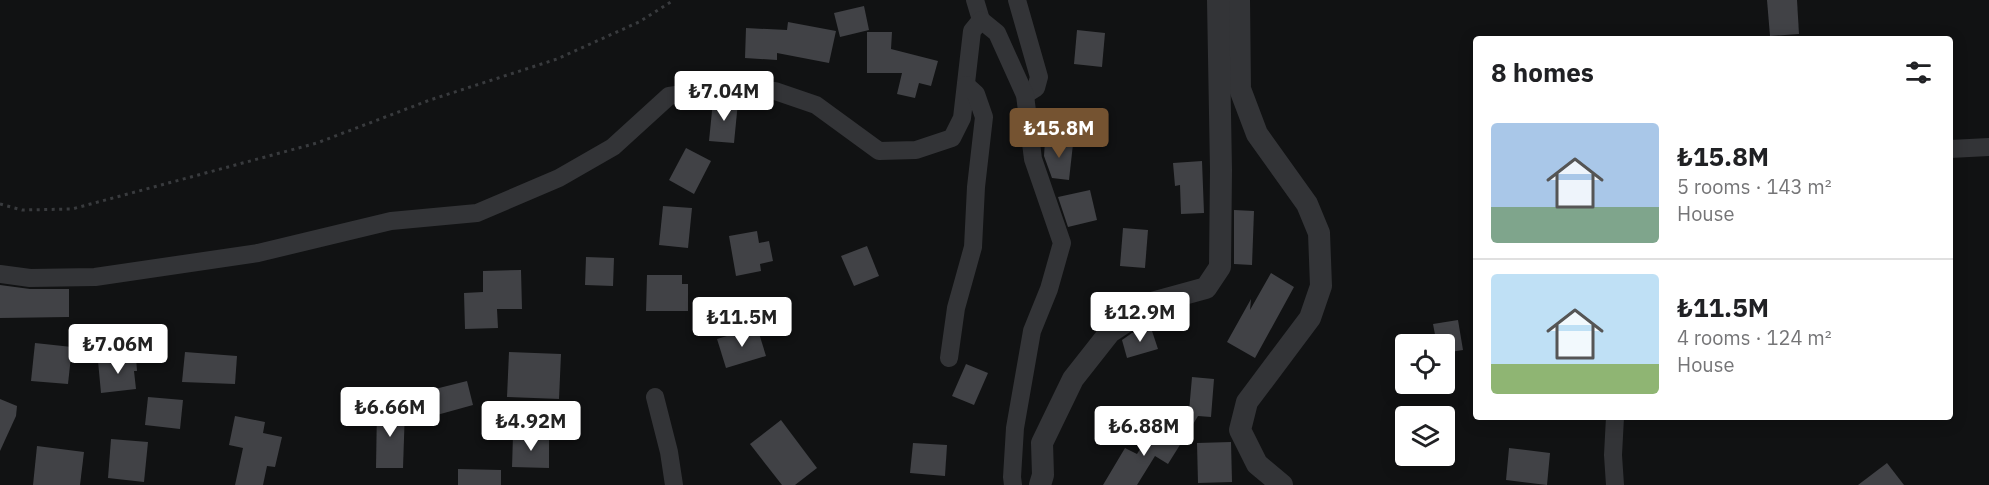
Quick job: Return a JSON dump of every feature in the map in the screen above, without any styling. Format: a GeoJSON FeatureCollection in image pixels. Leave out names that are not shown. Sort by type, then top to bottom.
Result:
{"type":"FeatureCollection","features":[{"type":"Feature","properties":{"kind":"street"},"geometry":{"type":"LineString","coordinates":[[975,0],[981,20],[997,33],[1025,95],[1033,159],[1062,243],[1049,289],[1032,331],[1015,428],[1011,477],[1013,485]]}},
{"type":"Feature","properties":{"kind":"street"},"geometry":{"type":"LineString","coordinates":[[1017,0],[1040,77],[1036,88],[1025,95]]}},
{"type":"Feature","properties":{"kind":"street"},"geometry":{"type":"LineString","coordinates":[[1040,485],[1043,475],[1042,443],[1073,379],[1110,332],[1155,303],[1206,288],[1220,267],[1218,0]]}},
{"type":"Feature","properties":{"kind":"street"},"geometry":{"type":"LineString","coordinates":[[1239,0],[1240,89],[1257,134],[1307,204],[1319,233],[1321,286],[1310,318],[1246,402],[1240,430],[1257,464],[1282,485]]}},
{"type":"Feature","properties":{"kind":"street"},"geometry":{"type":"LineString","coordinates":[[0,274],[30,279],[95,277],[258,253],[391,220],[477,213],[559,178],[613,147],[669,96],[711,90],[775,90],[816,105],[879,151],[916,150],[951,138],[962,118],[972,31],[981,20]]}},
{"type":"Feature","properties":{"kind":"street"},"geometry":{"type":"LineString","coordinates":[[949,358],[956,308],[973,247],[976,187],[984,117],[976,94],[966,85]]}},
{"type":"Feature","properties":{"kind":"street"},"geometry":{"type":"LineString","coordinates":[[1953,149],[1989,147]]}},
{"type":"Feature","properties":{"kind":"street"},"geometry":{"type":"LineString","coordinates":[[655,397],[669,452],[674,485]]}},
{"type":"Feature","properties":{"kind":"street"},"geometry":{"type":"LineString","coordinates":[[1615,420],[1613,455],[1615,485]]}},
{"type":"Feature","properties":{"kind":"path"},"geometry":{"type":"LineString","coordinates":[[0,204],[22,210],[72,209],[317,143],[430,100],[557,59],[639,22],[674,0]]}},
{"type":"Feature","properties":{"kind":"building"},"geometry":{"type":"Polygon","coordinates":[[[1767,0],[1797,0],[1799,34],[1770,36],[1767,0]]]}},
{"type":"Feature","properties":{"kind":"building"},"geometry":{"type":"Polygon","coordinates":[[[864,6],[869,30],[840,37],[834,13],[864,6]]]}},
{"type":"Feature","properties":{"kind":"building"},"geometry":{"type":"Polygon","coordinates":[[[788,22],[836,31],[829,63],[777,53],[777,60],[745,58],[746,28],[787,30],[788,22]]]}},
{"type":"Feature","properties":{"kind":"building"},"geometry":{"type":"Polygon","coordinates":[[[1077,30],[1105,33],[1102,67],[1074,64],[1077,30]]]}},
{"type":"Feature","properties":{"kind":"building"},"geometry":{"type":"Polygon","coordinates":[[[867,32],[892,32],[891,49],[938,61],[931,86],[919,83],[915,98],[897,94],[902,73],[867,73],[867,32]]]}},
{"type":"Feature","properties":{"kind":"building"},"geometry":{"type":"Polygon","coordinates":[[[713,101],[738,102],[734,143],[709,141],[713,101]]]}},
{"type":"Feature","properties":{"kind":"building"},"geometry":{"type":"Polygon","coordinates":[[[1045,141],[1073,144],[1069,180],[1052,178],[1044,156],[1045,141]]]}},
{"type":"Feature","properties":{"kind":"building"},"geometry":{"type":"Polygon","coordinates":[[[686,148],[711,161],[694,194],[669,180],[686,148]]]}},
{"type":"Feature","properties":{"kind":"building"},"geometry":{"type":"Polygon","coordinates":[[[1202,161],[1204,213],[1181,214],[1180,185],[1175,186],[1173,163],[1202,161]]]}},
{"type":"Feature","properties":{"kind":"building"},"geometry":{"type":"Polygon","coordinates":[[[1090,190],[1097,220],[1068,227],[1058,197],[1090,190]]]}},
{"type":"Feature","properties":{"kind":"building"},"geometry":{"type":"Polygon","coordinates":[[[663,206],[692,208],[688,248],[659,245],[663,206]]]}},
{"type":"Feature","properties":{"kind":"building"},"geometry":{"type":"Polygon","coordinates":[[[1234,210],[1254,211],[1252,265],[1234,264],[1234,210]]]}},
{"type":"Feature","properties":{"kind":"building"},"geometry":{"type":"Polygon","coordinates":[[[1123,228],[1148,230],[1145,268],[1120,266],[1123,228]]]}},
{"type":"Feature","properties":{"kind":"building"},"geometry":{"type":"Polygon","coordinates":[[[757,231],[759,243],[769,241],[773,261],[760,264],[761,271],[736,276],[729,236],[757,231]]]}},
{"type":"Feature","properties":{"kind":"building"},"geometry":{"type":"Polygon","coordinates":[[[867,246],[879,276],[854,286],[841,256],[867,246]]]}},
{"type":"Feature","properties":{"kind":"building"},"geometry":{"type":"Polygon","coordinates":[[[586,257],[614,258],[613,286],[585,285],[586,257]]]}},
{"type":"Feature","properties":{"kind":"building"},"geometry":{"type":"Polygon","coordinates":[[[521,270],[522,309],[497,309],[498,328],[465,329],[464,293],[483,292],[483,271],[521,270]]]}},
{"type":"Feature","properties":{"kind":"building"},"geometry":{"type":"Polygon","coordinates":[[[1271,273],[1294,287],[1255,358],[1227,342],[1251,299],[1250,310],[1271,273]]]}},
{"type":"Feature","properties":{"kind":"building"},"geometry":{"type":"Polygon","coordinates":[[[647,275],[682,275],[682,284],[688,284],[688,311],[646,311],[647,275]]]}},
{"type":"Feature","properties":{"kind":"building"},"geometry":{"type":"Polygon","coordinates":[[[0,285],[30,289],[69,289],[69,317],[0,318],[0,285]]]}},
{"type":"Feature","properties":{"kind":"building"},"geometry":{"type":"Polygon","coordinates":[[[1458,320],[1463,350],[1455,351],[1455,334],[1435,334],[1433,324],[1458,320]]]}},
{"type":"Feature","properties":{"kind":"building"},"geometry":{"type":"Polygon","coordinates":[[[757,327],[766,356],[726,368],[717,339],[757,327]]]}},
{"type":"Feature","properties":{"kind":"building"},"geometry":{"type":"Polygon","coordinates":[[[1151,328],[1158,349],[1127,358],[1122,340],[1132,333],[1151,328]]]}},
{"type":"Feature","properties":{"kind":"building"},"geometry":{"type":"Polygon","coordinates":[[[35,343],[72,347],[68,384],[31,381],[35,343]]]}},
{"type":"Feature","properties":{"kind":"building"},"geometry":{"type":"Polygon","coordinates":[[[185,352],[237,356],[235,384],[182,382],[185,352]]]}},
{"type":"Feature","properties":{"kind":"building"},"geometry":{"type":"Polygon","coordinates":[[[509,352],[561,354],[559,399],[507,397],[509,352]]]}},
{"type":"Feature","properties":{"kind":"building"},"geometry":{"type":"Polygon","coordinates":[[[136,357],[137,371],[134,371],[136,389],[101,393],[98,361],[136,357]]]}},
{"type":"Feature","properties":{"kind":"building"},"geometry":{"type":"Polygon","coordinates":[[[966,364],[988,373],[974,405],[952,396],[966,364]]]}},
{"type":"Feature","properties":{"kind":"building"},"geometry":{"type":"Polygon","coordinates":[[[1192,377],[1214,379],[1211,417],[1198,416],[1187,434],[1192,377]]]}},
{"type":"Feature","properties":{"kind":"building"},"geometry":{"type":"Polygon","coordinates":[[[467,381],[473,405],[426,418],[419,393],[467,381]]]}},
{"type":"Feature","properties":{"kind":"building"},"geometry":{"type":"Polygon","coordinates":[[[148,397],[183,400],[180,429],[145,425],[148,397]]]}},
{"type":"Feature","properties":{"kind":"building"},"geometry":{"type":"Polygon","coordinates":[[[0,399],[17,406],[16,416],[0,451],[0,399]]]}},
{"type":"Feature","properties":{"kind":"building"},"geometry":{"type":"Polygon","coordinates":[[[377,408],[405,409],[403,468],[376,468],[377,408]]]}},
{"type":"Feature","properties":{"kind":"building"},"geometry":{"type":"Polygon","coordinates":[[[235,416],[265,422],[263,433],[282,437],[275,467],[267,466],[263,485],[235,485],[243,448],[229,445],[235,416]]]}},
{"type":"Feature","properties":{"kind":"building"},"geometry":{"type":"Polygon","coordinates":[[[781,420],[817,468],[795,485],[782,485],[750,444],[781,420]]]}},
{"type":"Feature","properties":{"kind":"building"},"geometry":{"type":"Polygon","coordinates":[[[1156,423],[1183,440],[1168,464],[1155,456],[1137,485],[1103,485],[1125,448],[1137,454],[1156,423]]]}},
{"type":"Feature","properties":{"kind":"building"},"geometry":{"type":"Polygon","coordinates":[[[513,435],[549,436],[549,468],[512,467],[513,435]]]}},
{"type":"Feature","properties":{"kind":"building"},"geometry":{"type":"Polygon","coordinates":[[[111,439],[148,442],[144,482],[108,478],[111,439]]]}},
{"type":"Feature","properties":{"kind":"building"},"geometry":{"type":"Polygon","coordinates":[[[1231,442],[1232,482],[1198,483],[1197,443],[1231,442]]]}},
{"type":"Feature","properties":{"kind":"building"},"geometry":{"type":"Polygon","coordinates":[[[913,443],[947,445],[945,476],[910,473],[913,443]]]}},
{"type":"Feature","properties":{"kind":"building"},"geometry":{"type":"Polygon","coordinates":[[[37,446],[84,452],[80,485],[33,485],[37,446]]]}},
{"type":"Feature","properties":{"kind":"building"},"geometry":{"type":"Polygon","coordinates":[[[1509,448],[1550,453],[1547,485],[1506,480],[1509,448]]]}},
{"type":"Feature","properties":{"kind":"building"},"geometry":{"type":"Polygon","coordinates":[[[1887,463],[1904,485],[1858,485],[1887,463]]]}},
{"type":"Feature","properties":{"kind":"building"},"geometry":{"type":"Polygon","coordinates":[[[458,469],[501,470],[501,485],[458,485],[458,469]]]}}]}
